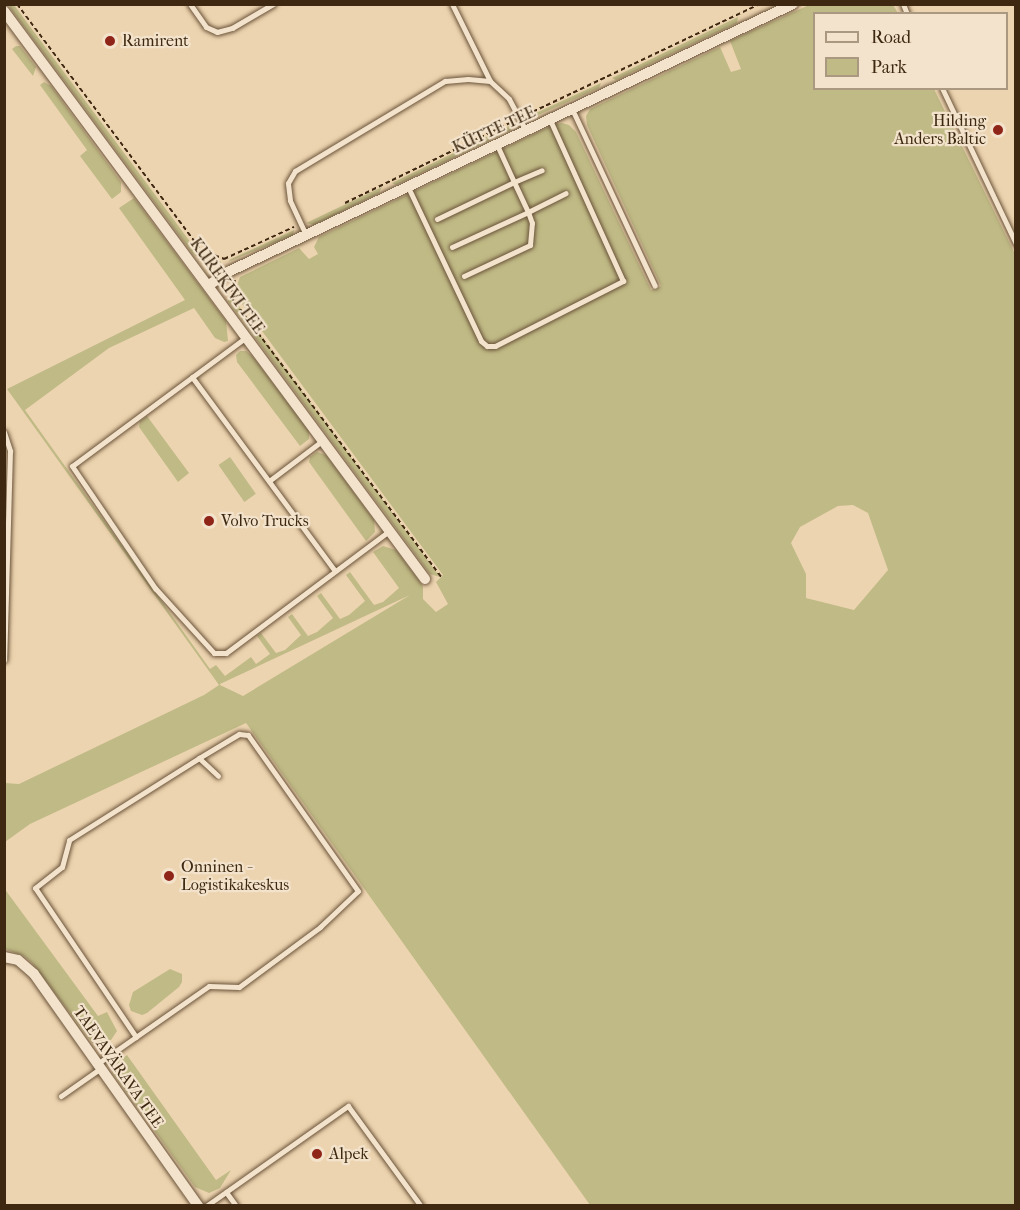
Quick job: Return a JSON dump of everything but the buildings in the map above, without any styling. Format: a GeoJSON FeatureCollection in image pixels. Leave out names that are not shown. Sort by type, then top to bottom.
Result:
{"type":"FeatureCollection","features":[{"type":"Feature","properties":{"kind":"street","name":"KÜTTE TEE"},"geometry":{"type":"LineString","coordinates":[[208,285],[306,235],[793,4]]}},
{"type":"Feature","properties":{"kind":"street","name":"KUREKIVI TEE"},"geometry":{"type":"LineString","coordinates":[[4,11],[425,579]]}},
{"type":"Feature","properties":{"kind":"street","name":"TAEVAVÄRAVA TEE"},"geometry":{"type":"LineString","coordinates":[[4,957],[18,960],[34,974],[198,1206]]}},
{"type":"Feature","properties":{"kind":"lane"},"geometry":{"type":"LineString","coordinates":[[190,4],[206,27],[217,32],[232,28],[273,4]]}},
{"type":"Feature","properties":{"kind":"lane"},"geometry":{"type":"LineString","coordinates":[[452,4],[490,81],[509,99],[526,131]]}},
{"type":"Feature","properties":{"kind":"lane"},"geometry":{"type":"LineString","coordinates":[[306,235],[290,200],[288,183],[295,171],[445,81],[468,79],[490,81]]}},
{"type":"Feature","properties":{"kind":"lane"},"geometry":{"type":"LineString","coordinates":[[943,90],[1016,244]]}},
{"type":"Feature","properties":{"kind":"lane"},"geometry":{"type":"LineString","coordinates":[[572,109],[656,286]]}},
{"type":"Feature","properties":{"kind":"lane"},"geometry":{"type":"LineString","coordinates":[[408,187],[481,342],[495,346],[623,281],[550,120]]}},
{"type":"Feature","properties":{"kind":"lane"},"geometry":{"type":"LineString","coordinates":[[464,276],[530,246],[532,222],[497,145]]}},
{"type":"Feature","properties":{"kind":"lane"},"geometry":{"type":"LineString","coordinates":[[437,219],[542,170]]}},
{"type":"Feature","properties":{"kind":"lane"},"geometry":{"type":"LineString","coordinates":[[452,247],[566,193]]}},
{"type":"Feature","properties":{"kind":"lane"},"geometry":{"type":"LineString","coordinates":[[247,337],[72,466],[155,588],[214,653],[226,652],[389,531]]}},
{"type":"Feature","properties":{"kind":"lane"},"geometry":{"type":"LineString","coordinates":[[192,377],[335,571]]}},
{"type":"Feature","properties":{"kind":"lane"},"geometry":{"type":"LineString","coordinates":[[4,432],[10,451],[4,660]]}},
{"type":"Feature","properties":{"kind":"lane"},"geometry":{"type":"LineString","coordinates":[[269,481],[323,440]]}},
{"type":"Feature","properties":{"kind":"lane"},"geometry":{"type":"LineString","coordinates":[[61,1095],[136,1036],[209,986],[239,987],[320,927],[358,891],[248,735],[239,734],[69,840],[62,867],[35,888],[136,1036]]}},
{"type":"Feature","properties":{"kind":"lane"},"geometry":{"type":"LineString","coordinates":[[199,758],[218,776]]}},
{"type":"Feature","properties":{"kind":"lane"},"geometry":{"type":"LineString","coordinates":[[206,1206],[348,1106],[421,1206]]}},
{"type":"Feature","properties":{"kind":"lane"},"geometry":{"type":"LineString","coordinates":[[226,1192],[236,1206]]}},
{"type":"Feature","properties":{"kind":"path"},"geometry":{"type":"LineString","coordinates":[[224,259],[236,282],[231,297],[441,577]]}},
{"type":"Feature","properties":{"kind":"green space"},"geometry":{"type":"Polygon","coordinates":[[[8,5],[14,5],[194,247],[221,262],[222,265],[209,264],[193,254],[8,5]]]}},
{"type":"Feature","properties":{"kind":"green space"},"geometry":{"type":"Polygon","coordinates":[[[809,5],[893,5],[897,12],[813,12],[813,90],[934,90],[1015,254],[1015,1205],[590,1205],[246,723],[30,824],[5,842],[5,783],[19,784],[204,695],[219,685],[7,389],[185,300],[119,208],[134,198],[226,321],[228,341],[224,342],[215,338],[194,308],[109,348],[25,410],[210,669],[216,665],[225,676],[251,657],[256,664],[270,654],[257,636],[261,633],[276,653],[285,650],[301,635],[288,617],[292,614],[308,636],[317,632],[333,618],[317,596],[321,593],[340,619],[349,615],[365,601],[346,575],[350,572],[374,605],[383,602],[399,588],[373,552],[383,546],[396,550],[423,586],[423,599],[436,612],[448,604],[436,582],[443,575],[242,304],[244,296],[236,288],[240,277],[299,248],[309,259],[318,254],[314,247],[319,237],[553,125],[562,123],[569,125],[576,132],[651,290],[661,286],[587,125],[586,116],[590,109],[720,47],[731,72],[741,69],[730,41],[809,5]],[[853,505],[838,506],[800,527],[791,543],[806,574],[806,598],[854,610],[888,570],[868,513],[853,505]],[[410,595],[220,684],[243,696],[410,595]]]}},
{"type":"Feature","properties":{"kind":"green space"},"geometry":{"type":"Polygon","coordinates":[[[738,17],[737,23],[616,80],[612,78],[738,17]]]}},
{"type":"Feature","properties":{"kind":"green space"},"geometry":{"type":"Polygon","coordinates":[[[20,46],[36,67],[33,76],[12,49],[20,46]]]}},
{"type":"Feature","properties":{"kind":"green space"},"geometry":{"type":"Polygon","coordinates":[[[44,82],[51,86],[121,182],[121,192],[112,199],[80,156],[87,150],[40,85],[44,82]]]}},
{"type":"Feature","properties":{"kind":"green space"},"geometry":{"type":"Polygon","coordinates":[[[601,83],[599,88],[527,120],[527,117],[601,83]]]}},
{"type":"Feature","properties":{"kind":"green space"},"geometry":{"type":"Polygon","coordinates":[[[515,123],[513,129],[396,185],[392,183],[515,123]]]}},
{"type":"Feature","properties":{"kind":"green space"},"geometry":{"type":"Polygon","coordinates":[[[382,187],[379,193],[314,225],[306,223],[382,187]]]}},
{"type":"Feature","properties":{"kind":"green space"},"geometry":{"type":"Polygon","coordinates":[[[294,230],[293,235],[228,262],[231,259],[294,230]]]}},
{"type":"Feature","properties":{"kind":"green space"},"geometry":{"type":"Polygon","coordinates":[[[229,298],[236,302],[440,577],[430,574],[228,301],[229,298]]]}},
{"type":"Feature","properties":{"kind":"green space"},"geometry":{"type":"Polygon","coordinates":[[[240,351],[246,351],[253,357],[309,431],[309,439],[300,446],[237,362],[236,355],[240,351]]]}},
{"type":"Feature","properties":{"kind":"green space"},"geometry":{"type":"Polygon","coordinates":[[[147,416],[189,473],[178,482],[139,427],[140,421],[147,416]]]}},
{"type":"Feature","properties":{"kind":"green space"},"geometry":{"type":"Polygon","coordinates":[[[317,452],[326,455],[374,520],[375,532],[366,541],[309,462],[310,457],[317,452]]]}},
{"type":"Feature","properties":{"kind":"green space"},"geometry":{"type":"Polygon","coordinates":[[[230,457],[256,494],[244,502],[219,465],[230,457]]]}},
{"type":"Feature","properties":{"kind":"green space"},"geometry":{"type":"Polygon","coordinates":[[[4,888],[98,1016],[107,1012],[117,1031],[111,1040],[99,1046],[94,1045],[33,964],[24,956],[5,949],[4,888]]]}},
{"type":"Feature","properties":{"kind":"green space"},"geometry":{"type":"Polygon","coordinates":[[[170,969],[182,974],[179,987],[147,1013],[142,1015],[131,1011],[129,1005],[133,992],[170,969]]]}},
{"type":"Feature","properties":{"kind":"green space"},"geometry":{"type":"Polygon","coordinates":[[[127,1055],[216,1180],[231,1170],[220,1188],[209,1193],[195,1187],[112,1072],[112,1066],[127,1055]]]}},
{"type":"Feature","properties":{"kind":"place","name":"Ramirent"},"geometry":{"type":"Point","coordinates":[110,41]}},
{"type":"Feature","properties":{"kind":"place","name":"Hilding Anders Baltic"},"geometry":{"type":"Point","coordinates":[998,130]}},
{"type":"Feature","properties":{"kind":"place","name":"Volvo Trucks"},"geometry":{"type":"Point","coordinates":[209,521]}},
{"type":"Feature","properties":{"kind":"place","name":"Onninen - Logistikakeskus"},"geometry":{"type":"Point","coordinates":[169,876]}},
{"type":"Feature","properties":{"kind":"place","name":"Alpek"},"geometry":{"type":"Point","coordinates":[317,1154]}}]}
